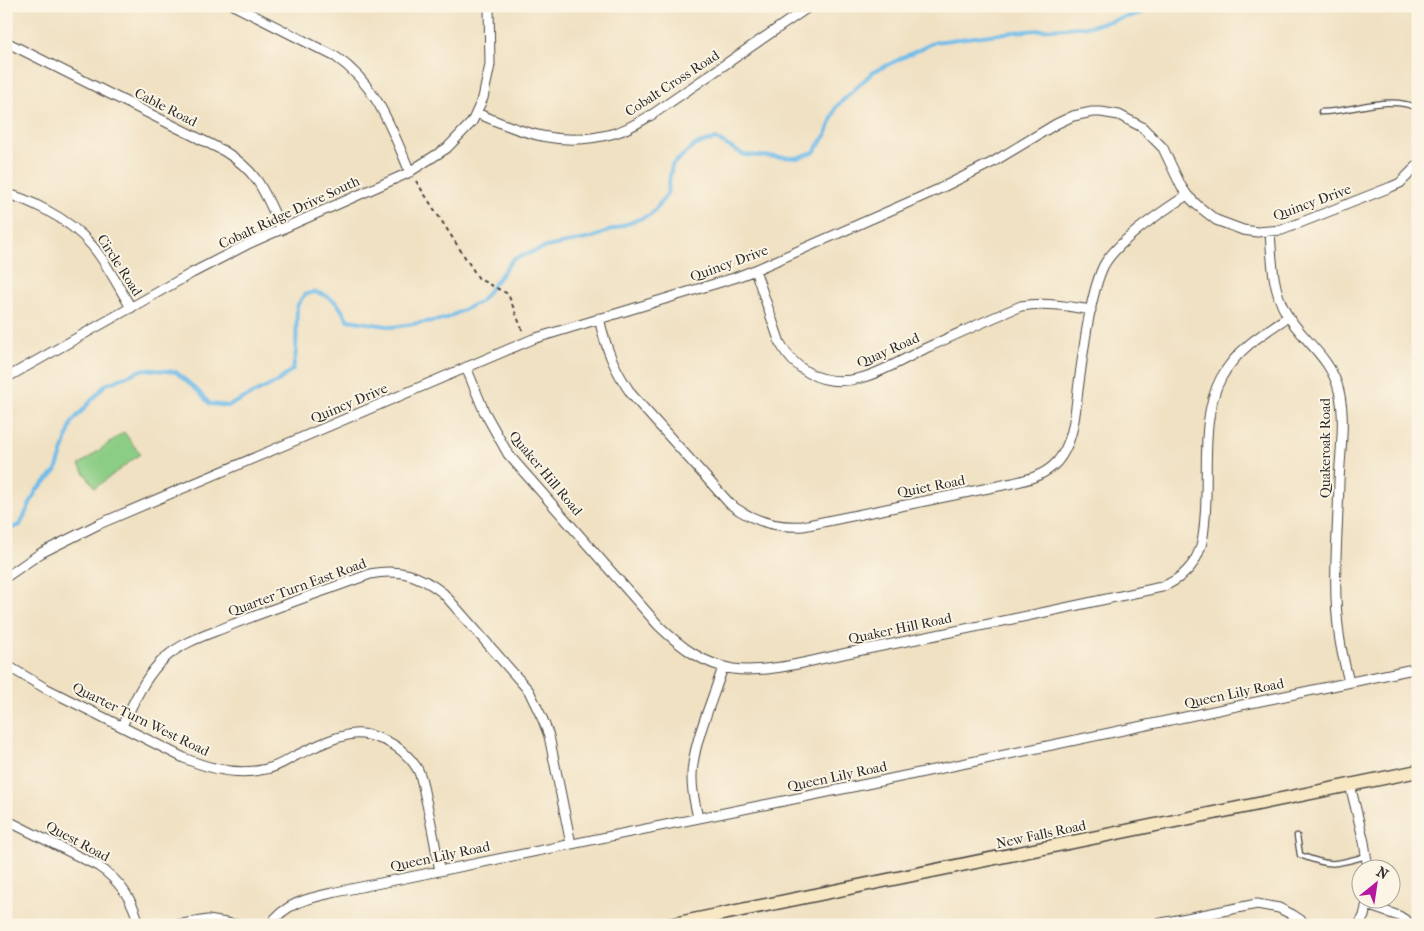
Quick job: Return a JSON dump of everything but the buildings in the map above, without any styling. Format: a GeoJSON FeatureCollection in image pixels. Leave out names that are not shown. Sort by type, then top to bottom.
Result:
{"type":"FeatureCollection","features":[{"type":"Feature","properties":{"kind":"main road","name":"New Falls Road"},"geometry":{"type":"LineString","coordinates":[[669,925],[1418,771]]}},
{"type":"Feature","properties":{"kind":"street"},"geometry":{"type":"LineString","coordinates":[[235,6],[336,57],[350,67],[362,79],[377,101],[410,172]]}},
{"type":"Feature","properties":{"kind":"street","name":"Cobalt Ridge Drive South"},"geometry":{"type":"LineString","coordinates":[[6,378],[192,273],[248,244],[410,172],[447,148],[472,122],[483,98],[490,65],[489,6]]}},
{"type":"Feature","properties":{"kind":"street","name":"Cobalt Cross Road"},"geometry":{"type":"LineString","coordinates":[[477,113],[523,132],[554,139],[581,139],[616,133],[653,114],[810,6]]}},
{"type":"Feature","properties":{"kind":"street","name":"Cable Road"},"geometry":{"type":"LineString","coordinates":[[6,42],[224,151],[238,160],[252,173],[263,189],[282,230]]}},
{"type":"Feature","properties":{"kind":"street","name":"Quincy Drive"},"geometry":{"type":"LineString","coordinates":[[6,577],[42,553],[99,524],[526,342],[755,270],[939,189],[993,162],[1056,124],[1074,116],[1092,112],[1124,117],[1142,128],[1154,137],[1162,148],[1187,196],[1216,220],[1243,230],[1270,232],[1309,221],[1391,187],[1418,166]]}},
{"type":"Feature","properties":{"kind":"street","name":"Circle Road"},"geometry":{"type":"LineString","coordinates":[[6,194],[28,200],[64,219],[80,231],[102,258],[131,308]]}},
{"type":"Feature","properties":{"kind":"street","name":"Quiet Road"},"geometry":{"type":"LineString","coordinates":[[599,318],[604,339],[619,376],[632,395],[730,504],[743,514],[770,525],[803,526],[1013,483],[1032,478],[1047,471],[1057,461],[1070,439],[1076,414],[1091,310],[1097,285],[1109,258],[1133,235],[1187,196]]}},
{"type":"Feature","properties":{"kind":"street","name":"Quakeroak Road"},"geometry":{"type":"LineString","coordinates":[[1270,232],[1273,270],[1277,288],[1288,317],[1316,348],[1331,371],[1339,390],[1341,433],[1336,597],[1339,635],[1349,682]]}},
{"type":"Feature","properties":{"kind":"street","name":"Quay Road"},"geometry":{"type":"LineString","coordinates":[[755,270],[780,343],[786,354],[803,370],[818,378],[831,381],[855,380],[875,374],[1020,306],[1034,303],[1056,304],[1091,310]]}},
{"type":"Feature","properties":{"kind":"street","name":"Quaker Hill Road"},"geometry":{"type":"LineString","coordinates":[[466,367],[494,432],[517,464],[659,626],[694,656],[723,667],[760,669],[805,662],[1153,589],[1171,583],[1189,568],[1196,558],[1204,536],[1208,428],[1211,410],[1221,378],[1245,347],[1288,317]]}},
{"type":"Feature","properties":{"kind":"street","name":"Quarter Turn East Road"},"geometry":{"type":"LineString","coordinates":[[122,726],[136,697],[152,671],[178,648],[252,617],[370,574],[385,571],[415,576],[430,583],[443,593],[529,691],[544,720],[549,736],[571,844]]}},
{"type":"Feature","properties":{"kind":"street","name":"Quarter Turn West Road"},"geometry":{"type":"LineString","coordinates":[[6,665],[46,688],[204,767],[246,772],[266,770],[336,739],[354,734],[376,737],[387,741],[404,752],[418,769],[430,815],[440,871]]}},
{"type":"Feature","properties":{"kind":"street"},"geometry":{"type":"LineString","coordinates":[[698,818],[694,800],[693,765],[696,750],[723,667]]}},
{"type":"Feature","properties":{"kind":"street","name":"Queen Lily Road"},"geometry":{"type":"LineString","coordinates":[[270,925],[281,912],[302,900],[1418,668]]}},
{"type":"Feature","properties":{"kind":"street"},"geometry":{"type":"LineString","coordinates":[[1350,785],[1366,856]]}},
{"type":"Feature","properties":{"kind":"street","name":"Quest Road"},"geometry":{"type":"LineString","coordinates":[[6,820],[109,873],[126,892],[139,925]]}},
{"type":"Feature","properties":{"kind":"street"},"geometry":{"type":"LineString","coordinates":[[1152,925],[1257,904],[1278,908],[1308,925]]}},
{"type":"Feature","properties":{"kind":"street"},"geometry":{"type":"LineString","coordinates":[[1359,925],[1365,908]]}},
{"type":"Feature","properties":{"kind":"street"},"geometry":{"type":"LineString","coordinates":[[1381,908],[1413,925]]}},
{"type":"Feature","properties":{"kind":"street"},"geometry":{"type":"LineString","coordinates":[[176,925],[208,920],[238,925]]}},
{"type":"Feature","properties":{"kind":"lane"},"geometry":{"type":"LineString","coordinates":[[1321,112],[1342,111],[1384,102],[1403,102],[1418,108]]}},
{"type":"Feature","properties":{"kind":"lane"},"geometry":{"type":"LineString","coordinates":[[1297,836],[1300,855],[1319,863],[1332,865],[1366,856]]}},
{"type":"Feature","properties":{"kind":"path"},"geometry":{"type":"LineString","coordinates":[[410,172],[479,279],[508,294],[526,342]]}},
{"type":"Feature","properties":{"kind":"green space"},"geometry":{"type":"Polygon","coordinates":[[[124,432],[140,454],[95,488],[79,465],[124,432]]]}},
{"type":"Feature","properties":{"kind":"waterway"},"geometry":{"type":"LineString","coordinates":[[6,530],[20,525],[36,491],[56,471],[72,422],[105,385],[144,369],[176,372],[210,404],[228,406],[277,382],[293,369],[296,352],[297,306],[304,295],[314,292],[325,295],[337,303],[348,320],[393,327],[445,319],[481,301],[513,259],[546,247],[591,238],[652,214],[667,194],[672,165],[695,145],[716,139],[744,155],[797,158],[814,152],[826,135],[836,107],[873,72],[935,42],[1014,32],[1090,26],[1142,13],[1148,6]]}}]}
